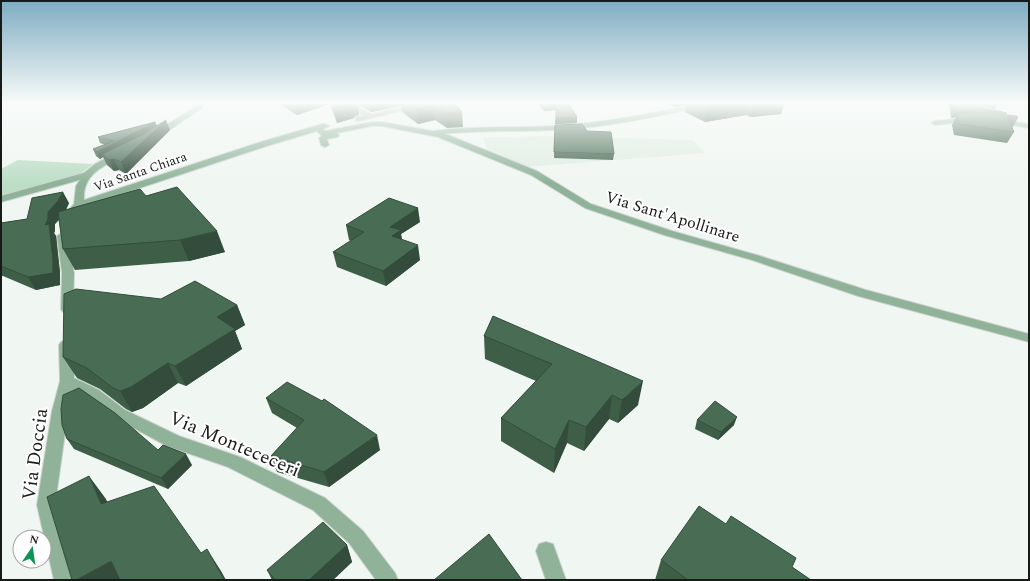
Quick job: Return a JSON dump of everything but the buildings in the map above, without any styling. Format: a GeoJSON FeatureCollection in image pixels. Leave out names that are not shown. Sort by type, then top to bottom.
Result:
{"type":"FeatureCollection","features":[{"type":"Feature","properties":{"kind":"street"},"geometry":{"type":"LineString","coordinates":[[149,138],[162,130]]}},
{"type":"Feature","properties":{"kind":"street","name":"Via Santa Chiara"},"geometry":{"type":"LineString","coordinates":[[79,206],[224,157],[312,130]]}},
{"type":"Feature","properties":{"kind":"street","name":"Via Sant'Apollinare"},"geometry":{"type":"LineString","coordinates":[[320,130],[323,134],[336,130]]}},
{"type":"Feature","properties":{"kind":"street"},"geometry":{"type":"LineString","coordinates":[[325,145],[323,138],[344,130]]}},
{"type":"Feature","properties":{"kind":"street","name":"Via Sant'Apollinare"},"geometry":{"type":"LineString","coordinates":[[419,130],[440,135],[499,160],[534,172],[588,206],[668,233],[756,258],[862,293],[1029,338]]}},
{"type":"Feature","properties":{"kind":"street"},"geometry":{"type":"LineString","coordinates":[[433,133],[451,130]]}},
{"type":"Feature","properties":{"kind":"street"},"geometry":{"type":"LineString","coordinates":[[79,206],[80,184],[87,175],[98,166],[130,149]]}},
{"type":"Feature","properties":{"kind":"street"},"geometry":{"type":"LineString","coordinates":[[1,199],[87,175]]}},
{"type":"Feature","properties":{"kind":"street","name":"Via Doccia"},"geometry":{"type":"LineString","coordinates":[[64,580],[46,505],[60,411],[67,381],[68,273],[60,225],[79,206]]}},
{"type":"Feature","properties":{"kind":"street","name":"Via Montececeri"},"geometry":{"type":"LineString","coordinates":[[67,381],[94,394],[120,414],[173,441],[234,462],[319,504],[356,537],[388,580]]}},
{"type":"Feature","properties":{"kind":"street"},"geometry":{"type":"LineString","coordinates":[[546,552],[556,580]]}},
{"type":"Feature","properties":{"kind":"shaded area"},"geometry":{"type":"Polygon","coordinates":[[[555,136],[693,140],[705,153],[525,167],[488,151],[483,137],[555,136]]]}},
{"type":"Feature","properties":{"kind":"green space"},"geometry":{"type":"Polygon","coordinates":[[[18,160],[93,164],[79,175],[1,198],[1,169],[18,160]]]}}]}
